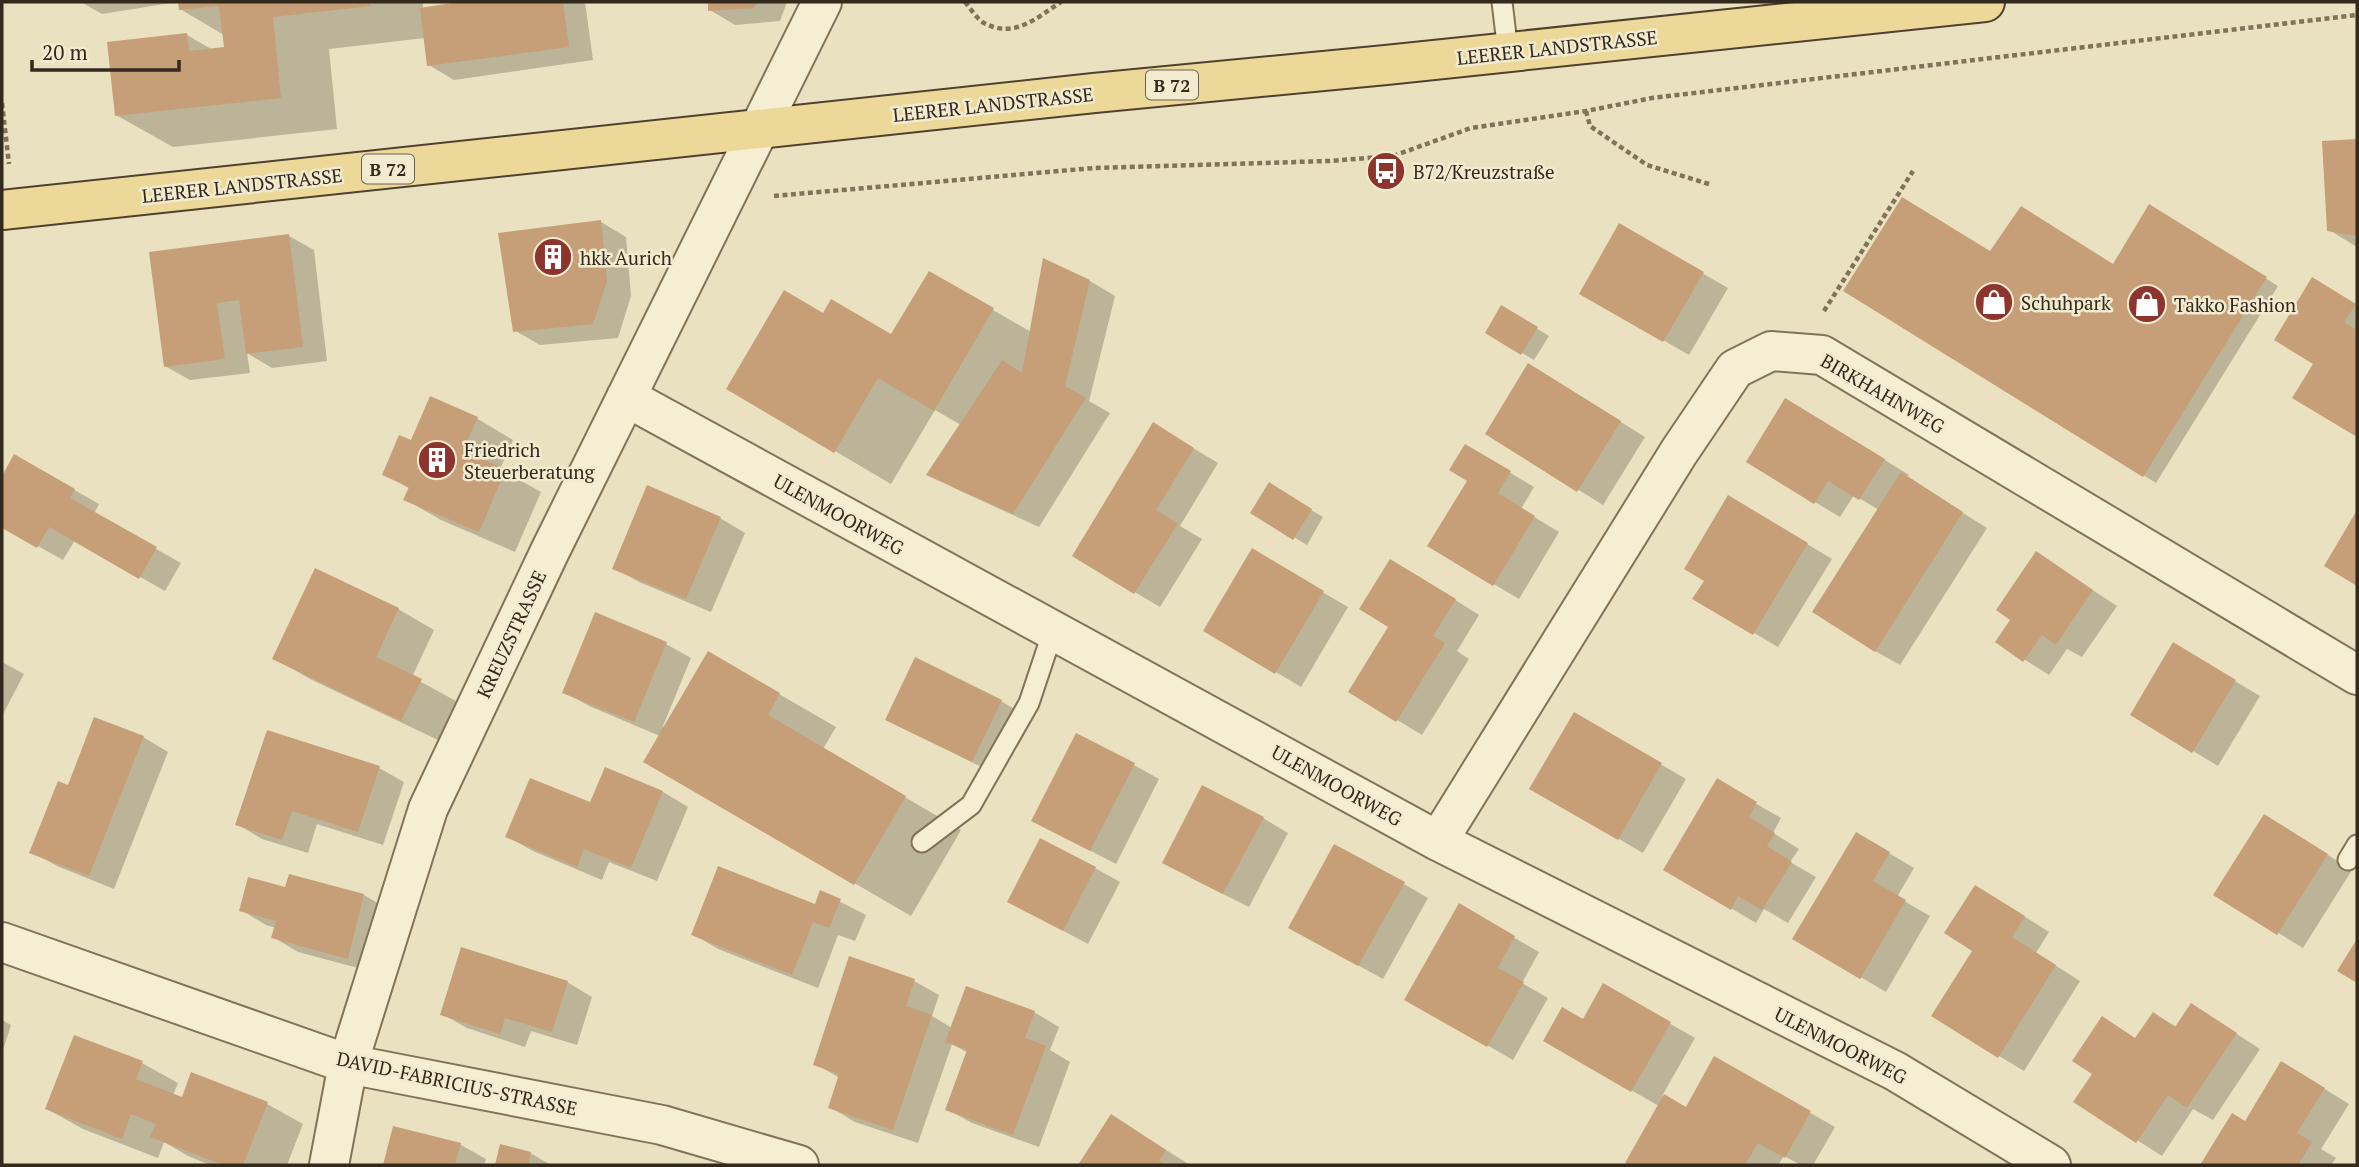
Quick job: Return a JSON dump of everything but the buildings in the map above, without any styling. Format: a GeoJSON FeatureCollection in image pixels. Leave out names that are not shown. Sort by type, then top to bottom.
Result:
{"type":"FeatureCollection","features":[{"type":"Feature","properties":{"kind":"main road","name":"LEERER LANDSTRASSE"},"geometry":{"type":"LineString","coordinates":[[8,210],[1094,93],[1508,52],[1871,8],[1985,2]]}},
{"type":"Feature","properties":{"kind":"street","name":"KREUZSTRASSE"},"geometry":{"type":"LineString","coordinates":[[329,1165],[348,1064],[428,808],[550,551],[822,2]]}},
{"type":"Feature","properties":{"kind":"street","name":"BIRKHAHNWEG"},"geometry":{"type":"LineString","coordinates":[[1438,841],[1679,452],[1735,369],[1771,351],[1822,355],[2357,675]]}},
{"type":"Feature","properties":{"kind":"street","name":"ULENMOORWEG"},"geometry":{"type":"LineString","coordinates":[[626,397],[1438,841],[1895,1072],[2051,1165]]}},
{"type":"Feature","properties":{"kind":"street","name":"DAVID-FABRICIUS-STRASSE"},"geometry":{"type":"LineString","coordinates":[[2,942],[348,1064],[663,1125],[799,1165]]}},
{"type":"Feature","properties":{"kind":"lane"},"geometry":{"type":"LineString","coordinates":[[1502,2],[1508,52]]}},
{"type":"Feature","properties":{"kind":"lane"},"geometry":{"type":"LineString","coordinates":[[922,842],[971,805],[1029,703],[1053,631]]}},
{"type":"Feature","properties":{"kind":"path"},"geometry":{"type":"LineString","coordinates":[[965,2],[982,22],[1002,28],[1020,28],[1061,2]]}},
{"type":"Feature","properties":{"kind":"path"},"geometry":{"type":"LineString","coordinates":[[724,200],[1094,168],[1329,161],[1393,156],[1471,128],[1666,96],[2357,15]]}},
{"type":"Feature","properties":{"kind":"path"},"geometry":{"type":"LineString","coordinates":[[2,103],[8,210]]}},
{"type":"Feature","properties":{"kind":"path"},"geometry":{"type":"LineString","coordinates":[[1586,111],[1590,126],[1647,165],[1709,184]]}},
{"type":"Feature","properties":{"kind":"path"},"geometry":{"type":"LineString","coordinates":[[1797,353],[1913,171]]}},
{"type":"Feature","properties":{"kind":"place","name":"B72/Kreuzstraße"},"geometry":{"type":"Point","coordinates":[1386,171]}},
{"type":"Feature","properties":{"kind":"place","name":"hkk Aurich"},"geometry":{"type":"Point","coordinates":[553,257]}},
{"type":"Feature","properties":{"kind":"place","name":"Schuhpark"},"geometry":{"type":"Point","coordinates":[1994,302]}},
{"type":"Feature","properties":{"kind":"place","name":"Takko Fashion"},"geometry":{"type":"Point","coordinates":[2147,304]}},
{"type":"Feature","properties":{"kind":"place","name":"Friedrich Steuerberatung"},"geometry":{"type":"Point","coordinates":[437,460]}}]}
